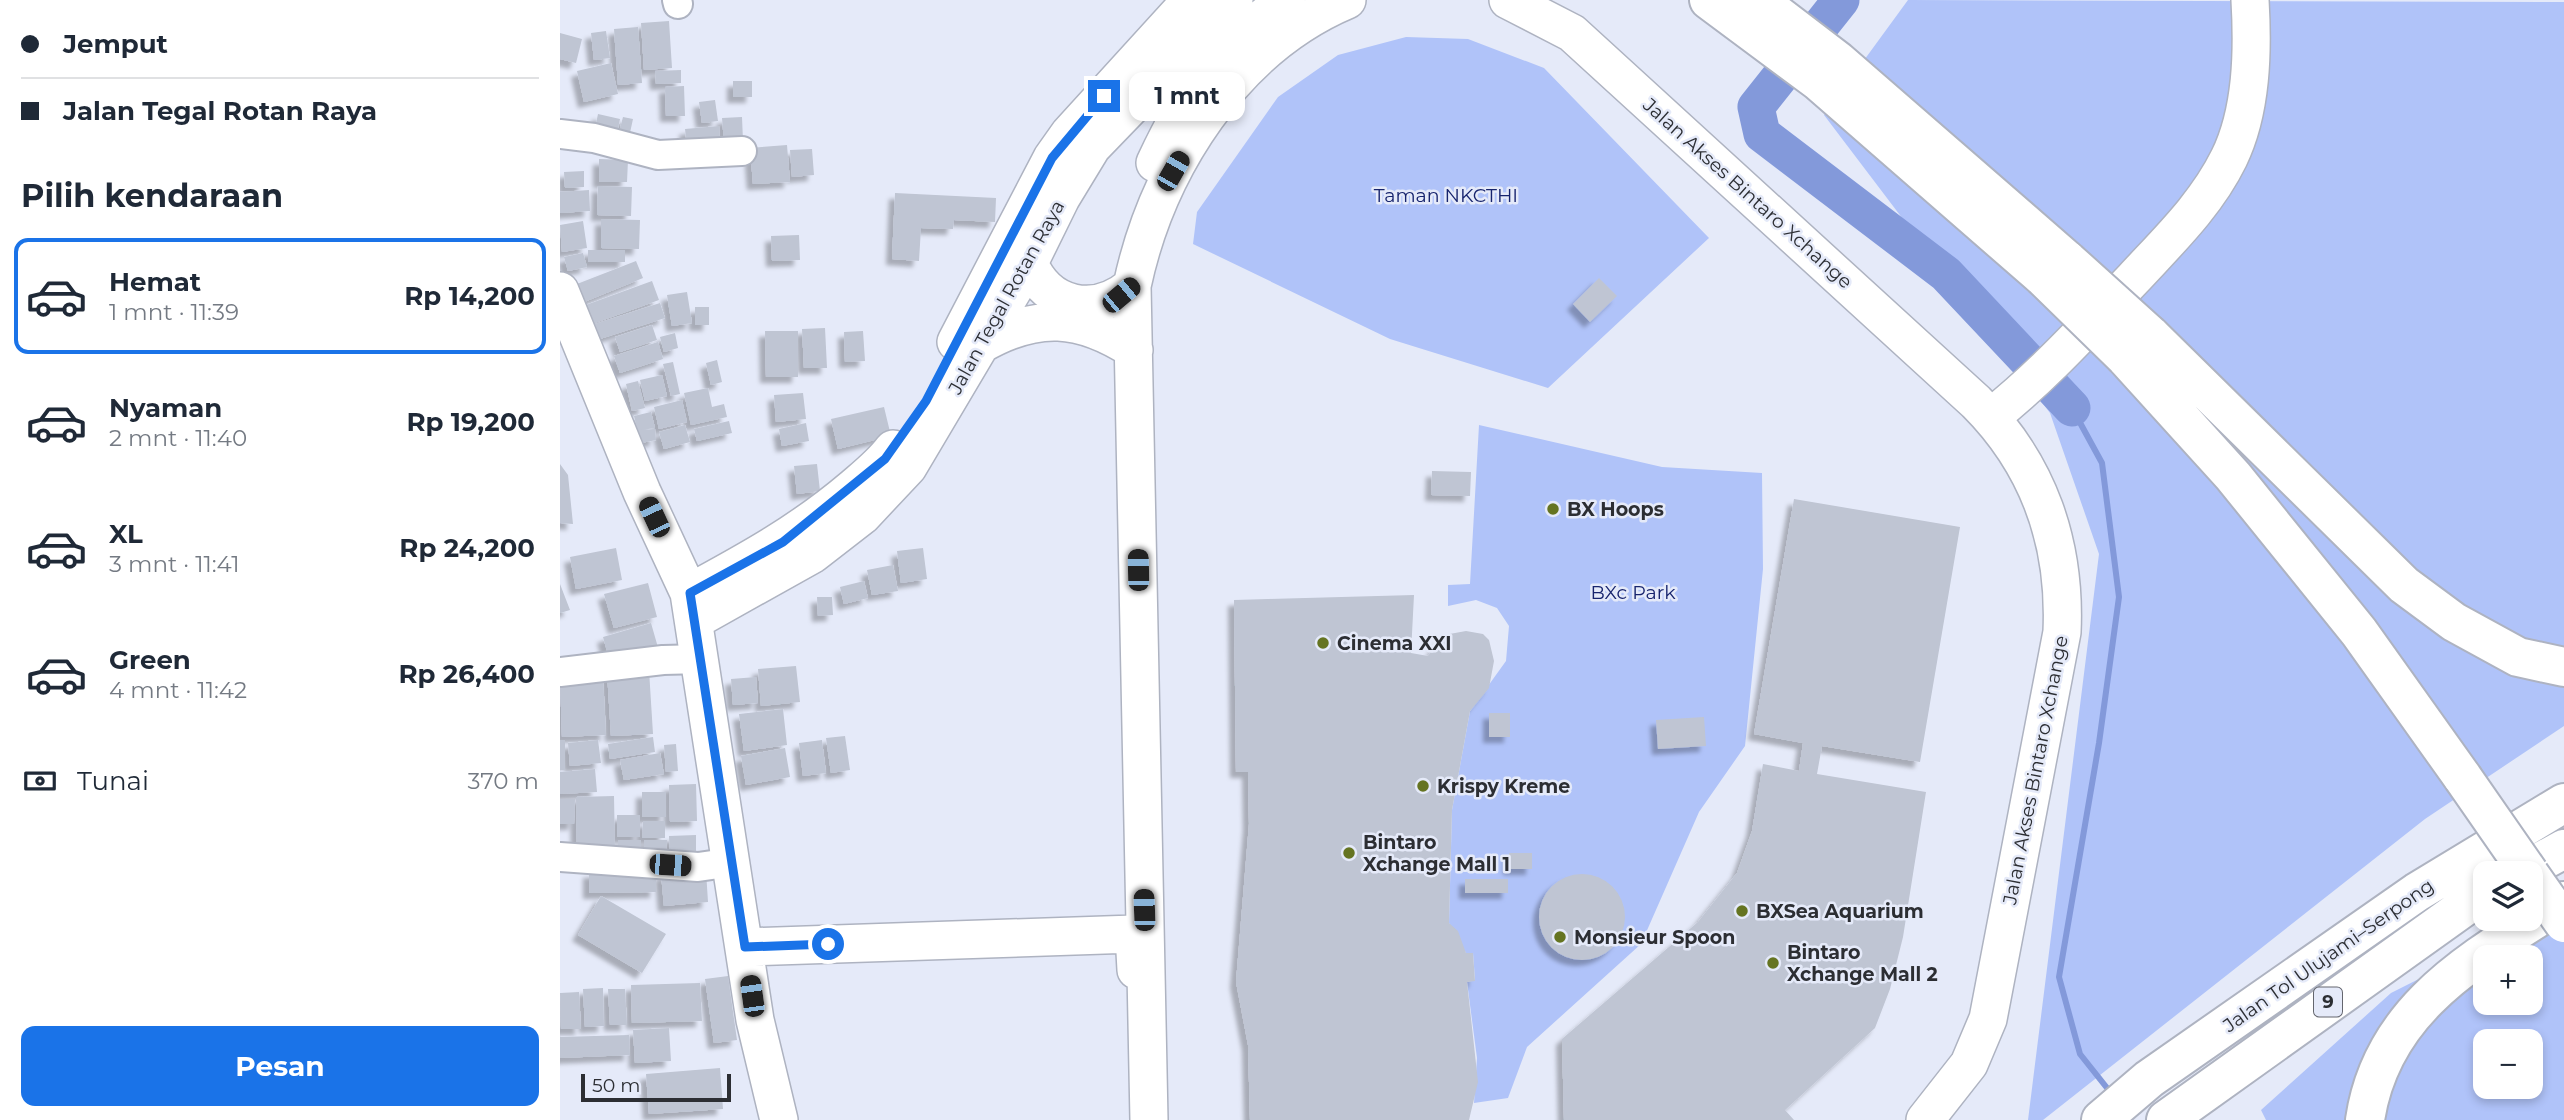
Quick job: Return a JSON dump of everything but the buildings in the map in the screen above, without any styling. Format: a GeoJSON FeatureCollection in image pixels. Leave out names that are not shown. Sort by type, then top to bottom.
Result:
{"type":"FeatureCollection","features":[{"type":"Feature","properties":{"kind":"highway"},"geometry":{"type":"LineString","coordinates":[[1709,0],[1761,15],[1828,71],[2055,269],[2404,585],[2454,622],[2518,657],[2564,667]]}},
{"type":"Feature","properties":{"kind":"highway"},"geometry":{"type":"LineString","coordinates":[[2137,346],[2233,476],[2359,632],[2521,861]]}},
{"type":"Feature","properties":{"kind":"highway","name":"Jalan Tol Ulujami–Serpong"},"geometry":{"type":"LineString","coordinates":[[2101,1120],[2149,1079],[2417,892],[2564,803]]}},
{"type":"Feature","properties":{"kind":"highway"},"geometry":{"type":"LineString","coordinates":[[2542,861],[2564,849]]}},
{"type":"Feature","properties":{"kind":"highway"},"geometry":{"type":"LineString","coordinates":[[2543,893],[2564,923]]}},
{"type":"Feature","properties":{"kind":"highway","name":"Jalan Tol Ulujami–Serpong"},"geometry":{"type":"LineString","coordinates":[[2175,1113],[2473,901]]}},
{"type":"Feature","properties":{"kind":"highway"},"geometry":{"type":"LineString","coordinates":[[2365,1120],[2369,1090],[2384,1058],[2399,1029],[2424,1001],[2458,970],[2564,901]]}},
{"type":"Feature","properties":{"kind":"main road","name":"Jalan Tegal Rotan Raya"},"geometry":{"type":"LineString","coordinates":[[692,606],[813,554],[862,516],[908,467],[971,339],[1052,158],[1069,134],[1191,0]]}},
{"type":"Feature","properties":{"kind":"main road","name":"Jalan Tegal Rotan Raya"},"geometry":{"type":"LineString","coordinates":[[971,339],[1029,263],[1061,198],[1092,147],[1234,0]]}},
{"type":"Feature","properties":{"kind":"main road"},"geometry":{"type":"LineString","coordinates":[[1141,246],[1142,201],[1152,168],[1184,103],[1227,49],[1286,0]]}},
{"type":"Feature","properties":{"kind":"main road"},"geometry":{"type":"LineString","coordinates":[[1149,1120],[1132,286],[1141,246],[1164,186],[1181,156],[1245,70],[1292,29],[1314,14],[1347,0]]}},
{"type":"Feature","properties":{"kind":"main road","name":"Jalan Akses Bintaro Xchange"},"geometry":{"type":"LineString","coordinates":[[1508,0],[1572,33],[1984,410],[2038,486],[2060,563],[2064,594],[2062,632],[1988,1019],[1969,1064],[1925,1120]]}},
{"type":"Feature","properties":{"kind":"main road"},"geometry":{"type":"LineString","coordinates":[[1553,0],[1572,33]]}},
{"type":"Feature","properties":{"kind":"main road"},"geometry":{"type":"LineString","coordinates":[[2056,343],[2179,199],[2205,150],[2222,101],[2230,41],[2227,0]]}},
{"type":"Feature","properties":{"kind":"main road"},"geometry":{"type":"LineString","coordinates":[[1984,410],[2019,381],[2201,205],[2230,156],[2245,105],[2252,41],[2250,0]]}},
{"type":"Feature","properties":{"kind":"main road"},"geometry":{"type":"LineString","coordinates":[[1029,263],[1043,287],[1067,302],[1102,304],[1132,286]]}},
{"type":"Feature","properties":{"kind":"main road"},"geometry":{"type":"LineString","coordinates":[[563,305],[692,606],[755,1020],[779,1120]]}},
{"type":"Feature","properties":{"kind":"main road"},"geometry":{"type":"LineString","coordinates":[[971,339],[1055,321],[1082,324],[1110,334],[1134,350]]}},
{"type":"Feature","properties":{"kind":"main road"},"geometry":{"type":"LineString","coordinates":[[745,947],[1134,934],[1140,1105],[1149,1120]]}},
{"type":"Feature","properties":{"kind":"street"},"geometry":{"type":"LineString","coordinates":[[560,134],[594,138],[658,155],[742,151]]}},
{"type":"Feature","properties":{"kind":"street"},"geometry":{"type":"LineString","coordinates":[[560,672],[663,660],[702,659]]}},
{"type":"Feature","properties":{"kind":"street"},"geometry":{"type":"LineString","coordinates":[[560,857],[698,867],[733,862]]}},
{"type":"Feature","properties":{"kind":"green space"},"geometry":{"type":"Polygon","coordinates":[[[1908,0],[2564,2],[2564,726],[2425,819],[2043,1120],[2028,1120],[2099,554],[2050,413],[1824,115],[1908,0]]]}},
{"type":"Feature","properties":{"kind":"green space","name":"Taman NKCTHI"},"geometry":{"type":"Polygon","coordinates":[[[1406,37],[1468,39],[1544,68],[1709,238],[1548,388],[1390,339],[1193,244],[1197,212],[1278,97],[1338,55],[1406,37]]]}},
{"type":"Feature","properties":{"kind":"green space","name":"BXc Park"},"geometry":{"type":"Polygon","coordinates":[[[1479,425],[1662,467],[1762,473],[1763,569],[1745,746],[1699,812],[1641,944],[1527,1047],[1508,1098],[1474,1103],[1477,1058],[1467,982],[1475,980],[1473,953],[1466,953],[1449,923],[1452,810],[1470,711],[1506,661],[1509,626],[1497,608],[1476,600],[1448,606],[1448,585],[1470,584],[1479,425]]]}},
{"type":"Feature","properties":{"kind":"green space"},"geometry":{"type":"Polygon","coordinates":[[[2564,906],[2564,1120],[2266,1120],[2261,1110],[2391,993],[2473,952],[2473,1015],[2543,1015],[2543,945],[2486,945],[2514,931],[2543,931],[2543,917],[2564,906]]]}},
{"type":"Feature","properties":{"kind":"waterway"},"geometry":{"type":"LineString","coordinates":[[1841,0],[1756,107],[1762,134],[1946,274],[2072,408]]}},
{"type":"Feature","properties":{"kind":"waterway"},"geometry":{"type":"LineString","coordinates":[[2072,408],[2102,463],[2119,597],[2099,743],[2059,977],[2080,1054],[2111,1093]]}},
{"type":"Feature","properties":{"kind":"place","name":"BX Hoops"},"geometry":{"type":"Point","coordinates":[1553,509]}},
{"type":"Feature","properties":{"kind":"place","name":"Cinema XXI"},"geometry":{"type":"Point","coordinates":[1323,643]}},
{"type":"Feature","properties":{"kind":"place","name":"Krispy Kreme"},"geometry":{"type":"Point","coordinates":[1423,786]}},
{"type":"Feature","properties":{"kind":"place","name":"Bintaro Xchange Mall 1"},"geometry":{"type":"Point","coordinates":[1349,853]}},
{"type":"Feature","properties":{"kind":"place","name":"BXSea Aquarium"},"geometry":{"type":"Point","coordinates":[1742,911]}},
{"type":"Feature","properties":{"kind":"place","name":"Monsieur Spoon"},"geometry":{"type":"Point","coordinates":[1560,937]}},
{"type":"Feature","properties":{"kind":"place","name":"Bintaro Xchange Mall 2"},"geometry":{"type":"Point","coordinates":[1773,963]}},
{"type":"Feature","properties":{"kind":"route"},"geometry":{"type":"LineString","coordinates":[[828,944],[745,947],[690,593],[783,542],[836,502],[885,459],[926,401],[1052,158],[1069,134],[1104,96]]}}]}
